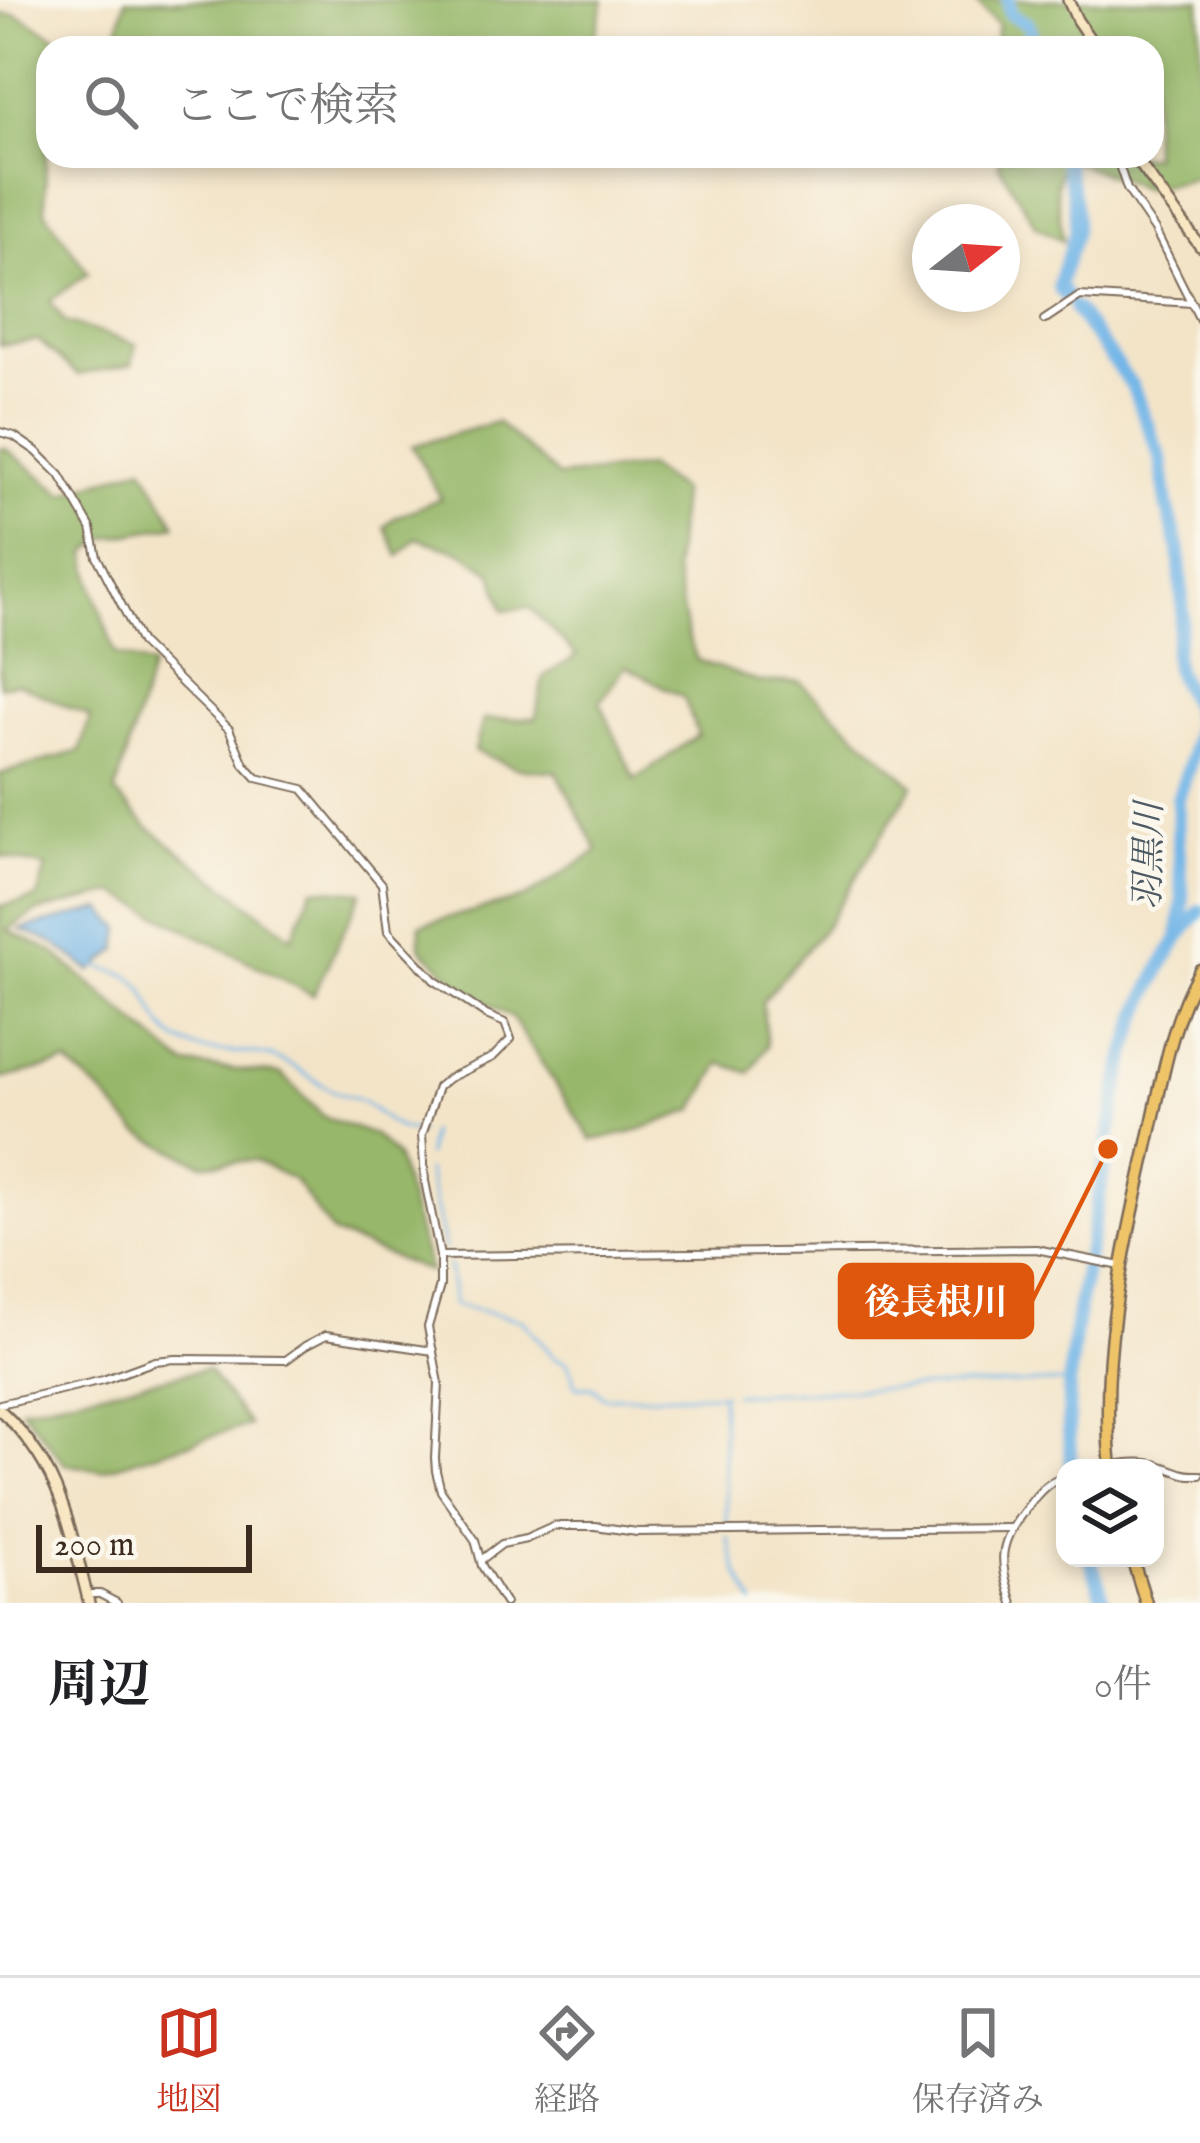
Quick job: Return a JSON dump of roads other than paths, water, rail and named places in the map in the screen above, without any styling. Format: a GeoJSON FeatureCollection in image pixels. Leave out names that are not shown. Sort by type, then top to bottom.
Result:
{"type":"FeatureCollection","features":[{"type":"Feature","properties":{"kind":"main road"},"geometry":{"type":"LineString","coordinates":[[1107,1459],[1109,1336],[1121,1266],[1171,1041],[1200,970]]}},
{"type":"Feature","properties":{"kind":"main road"},"geometry":{"type":"LineString","coordinates":[[1135,1567],[1146,1603]]}},
{"type":"Feature","properties":{"kind":"street"},"geometry":{"type":"LineString","coordinates":[[1068,0],[1088,36]]}},
{"type":"Feature","properties":{"kind":"street"},"geometry":{"type":"LineString","coordinates":[[1120,168],[1200,320]]}},
{"type":"Feature","properties":{"kind":"street"},"geometry":{"type":"LineString","coordinates":[[1142,168],[1200,246]]}},
{"type":"Feature","properties":{"kind":"street"},"geometry":{"type":"LineString","coordinates":[[1044,320],[1080,296],[1192,303]]}},
{"type":"Feature","properties":{"kind":"street"},"geometry":{"type":"LineString","coordinates":[[0,432],[36,451],[60,475],[91,528],[97,557],[140,643],[229,729],[244,764],[257,778],[303,789],[382,884],[388,932],[434,980],[506,1023],[511,1039],[493,1057],[438,1087],[422,1135],[424,1181],[440,1256],[440,1286],[428,1327],[439,1405],[435,1458],[441,1492],[475,1540],[489,1581],[505,1603]]}},
{"type":"Feature","properties":{"kind":"street"},"geometry":{"type":"LineString","coordinates":[[440,1256],[1036,1249],[1121,1266]]}},
{"type":"Feature","properties":{"kind":"street"},"geometry":{"type":"LineString","coordinates":[[116,1603],[100,1594],[88,1598],[55,1481],[32,1443],[0,1407],[155,1361],[286,1360],[326,1335],[434,1351]]}},
{"type":"Feature","properties":{"kind":"street"},"geometry":{"type":"LineString","coordinates":[[1164,1467],[1182,1476],[1200,1475]]}},
{"type":"Feature","properties":{"kind":"street"},"geometry":{"type":"LineString","coordinates":[[1013,1603],[1002,1570],[1010,1528],[1042,1487],[1056,1480]]}},
{"type":"Feature","properties":{"kind":"street"},"geometry":{"type":"LineString","coordinates":[[481,1560],[502,1544],[555,1526],[637,1532],[1010,1528]]}},
{"type":"Feature","properties":{"kind":"water"},"geometry":{"type":"Polygon","coordinates":[[[102,909],[121,928],[118,950],[91,971],[54,943],[20,929],[102,909]]]}},
{"type":"Feature","properties":{"kind":"waterway","name":"羽黒川"},"geometry":{"type":"LineString","coordinates":[[1008,0],[1010,14],[1028,24],[1030,36]]}},
{"type":"Feature","properties":{"kind":"waterway","name":"羽黒川"},"geometry":{"type":"LineString","coordinates":[[1067,168],[1076,222],[1059,287],[1067,298]]}},
{"type":"Feature","properties":{"kind":"waterway","name":"羽黒川"},"geometry":{"type":"LineString","coordinates":[[1075,309],[1132,386],[1161,458],[1179,550],[1183,614],[1174,654],[1176,671],[1198,721],[1178,798],[1183,900],[1179,933]]}},
{"type":"Feature","properties":{"kind":"waterway"},"geometry":{"type":"LineString","coordinates":[[1071,1459],[1071,1361],[1120,1082],[1148,994],[1200,911]]}},
{"type":"Feature","properties":{"kind":"waterway"},"geometry":{"type":"LineString","coordinates":[[95,966],[122,973],[137,983],[166,1030],[184,1044],[280,1060],[333,1091],[363,1102],[393,1125],[419,1132]]}},
{"type":"Feature","properties":{"kind":"waterway"},"geometry":{"type":"LineString","coordinates":[[427,1155],[430,1133]]}},
{"type":"Feature","properties":{"kind":"waterway"},"geometry":{"type":"LineString","coordinates":[[427,1171],[445,1249]]}},
{"type":"Feature","properties":{"kind":"waterway"},"geometry":{"type":"LineString","coordinates":[[449,1265],[454,1305],[522,1320],[554,1357],[567,1362],[577,1387],[592,1387],[605,1397],[723,1394]]}},
{"type":"Feature","properties":{"kind":"waterway"},"geometry":{"type":"LineString","coordinates":[[734,1394],[1070,1382]]}},
{"type":"Feature","properties":{"kind":"waterway"},"geometry":{"type":"LineString","coordinates":[[721,1396],[727,1524]]}},
{"type":"Feature","properties":{"kind":"waterway"},"geometry":{"type":"LineString","coordinates":[[728,1537],[737,1571],[754,1603]]}},
{"type":"Feature","properties":{"kind":"waterway"},"geometry":{"type":"LineString","coordinates":[[1093,1567],[1105,1603]]}},
{"type":"Feature","properties":{"kind":"place","name":"後長根川"},"geometry":{"type":"Point","coordinates":[1108,1149]}}]}
